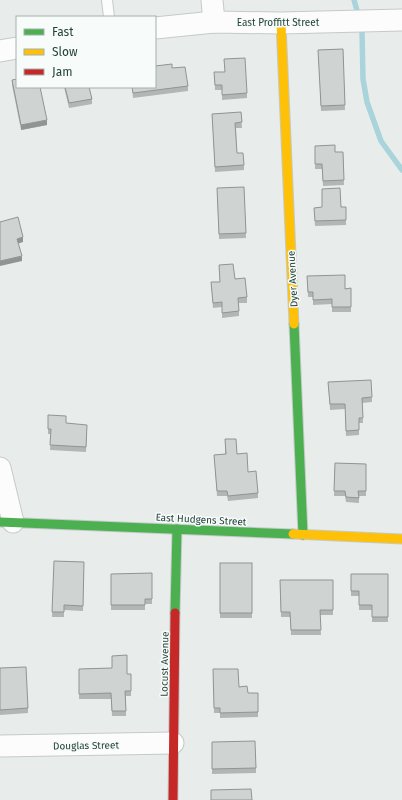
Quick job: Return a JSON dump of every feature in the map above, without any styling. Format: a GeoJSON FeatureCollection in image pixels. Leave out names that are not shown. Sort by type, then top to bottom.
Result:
{"type":"FeatureCollection","features":[{"type":"Feature","properties":{"kind":"street"},"geometry":{"type":"LineString","coordinates":[[212,0],[214,22]]}},
{"type":"Feature","properties":{"kind":"street","name":"East Proffitt Street"},"geometry":{"type":"LineString","coordinates":[[156,28],[214,22],[281,23],[402,20]]}},
{"type":"Feature","properties":{"kind":"street","name":"Dyer Avenue"},"geometry":{"type":"LineString","coordinates":[[281,23],[303,535]]}},
{"type":"Feature","properties":{"kind":"street"},"geometry":{"type":"LineString","coordinates":[[0,51],[16,48]]}},
{"type":"Feature","properties":{"kind":"street"},"geometry":{"type":"LineString","coordinates":[[0,468],[7,522]]}},
{"type":"Feature","properties":{"kind":"street","name":"East Hudgens Street"},"geometry":{"type":"LineString","coordinates":[[7,522],[402,539]]}},
{"type":"Feature","properties":{"kind":"street","name":"Locust Avenue"},"geometry":{"type":"LineString","coordinates":[[174,800],[173,743],[177,529]]}},
{"type":"Feature","properties":{"kind":"street","name":"Douglas Street"},"geometry":{"type":"LineString","coordinates":[[0,746],[173,743]]}},
{"type":"Feature","properties":{"kind":"lane"},"geometry":{"type":"LineString","coordinates":[[107,0],[109,16]]}},
{"type":"Feature","properties":{"kind":"building"},"geometry":{"type":"Polygon","coordinates":[[[343,49],[345,105],[321,106],[318,50],[343,49]]]}},
{"type":"Feature","properties":{"kind":"building"},"geometry":{"type":"Polygon","coordinates":[[[245,58],[247,93],[222,95],[222,85],[215,85],[214,72],[225,72],[224,59],[245,58]]]}},
{"type":"Feature","properties":{"kind":"building"},"geometry":{"type":"Polygon","coordinates":[[[172,64],[172,68],[185,67],[188,86],[133,93],[132,88],[156,88],[156,66],[172,64]]]}},
{"type":"Feature","properties":{"kind":"building"},"geometry":{"type":"Polygon","coordinates":[[[16,79],[16,88],[40,88],[47,120],[21,125],[12,80],[16,79]]]}},
{"type":"Feature","properties":{"kind":"building"},"geometry":{"type":"Polygon","coordinates":[[[65,88],[89,88],[92,99],[69,103],[65,88]]]}},
{"type":"Feature","properties":{"kind":"building"},"geometry":{"type":"Polygon","coordinates":[[[241,112],[242,122],[235,123],[237,153],[243,153],[244,165],[215,167],[212,114],[241,112]]]}},
{"type":"Feature","properties":{"kind":"building"},"geometry":{"type":"Polygon","coordinates":[[[335,145],[335,152],[343,152],[344,180],[323,181],[322,164],[315,164],[315,146],[335,145]]]}},
{"type":"Feature","properties":{"kind":"building"},"geometry":{"type":"Polygon","coordinates":[[[244,187],[246,233],[219,234],[217,188],[244,187]]]}},
{"type":"Feature","properties":{"kind":"building"},"geometry":{"type":"Polygon","coordinates":[[[340,188],[341,207],[346,207],[346,220],[315,221],[314,208],[322,207],[322,189],[340,188]]]}},
{"type":"Feature","properties":{"kind":"building"},"geometry":{"type":"Polygon","coordinates":[[[18,217],[23,237],[17,239],[22,256],[0,261],[0,222],[18,217]]]}},
{"type":"Feature","properties":{"kind":"building"},"geometry":{"type":"Polygon","coordinates":[[[233,264],[235,279],[245,278],[247,297],[238,298],[239,311],[222,313],[222,302],[213,303],[211,282],[220,282],[219,265],[233,264]]]}},
{"type":"Feature","properties":{"kind":"building"},"geometry":{"type":"Polygon","coordinates":[[[345,275],[345,289],[351,288],[351,307],[332,307],[332,299],[313,300],[313,292],[308,292],[307,276],[345,275]]]}},
{"type":"Feature","properties":{"kind":"building"},"geometry":{"type":"Polygon","coordinates":[[[371,380],[372,397],[362,398],[363,418],[359,418],[359,430],[346,431],[345,404],[330,404],[328,382],[371,380]]]}},
{"type":"Feature","properties":{"kind":"building"},"geometry":{"type":"Polygon","coordinates":[[[48,415],[66,416],[66,423],[87,425],[86,447],[50,445],[51,429],[48,429],[48,415]]]}},
{"type":"Feature","properties":{"kind":"building"},"geometry":{"type":"Polygon","coordinates":[[[225,439],[236,439],[237,454],[247,453],[248,472],[256,471],[258,493],[228,496],[227,491],[217,491],[214,455],[226,454],[225,439]]]}},
{"type":"Feature","properties":{"kind":"building"},"geometry":{"type":"Polygon","coordinates":[[[335,463],[366,464],[366,491],[358,491],[359,498],[346,497],[345,491],[334,491],[335,463]]]}},
{"type":"Feature","properties":{"kind":"building"},"geometry":{"type":"Polygon","coordinates":[[[54,561],[84,562],[83,606],[64,605],[64,612],[52,612],[54,561]]]}},
{"type":"Feature","properties":{"kind":"building"},"geometry":{"type":"Polygon","coordinates":[[[220,563],[252,563],[252,613],[220,613],[220,563]]]}},
{"type":"Feature","properties":{"kind":"building"},"geometry":{"type":"Polygon","coordinates":[[[152,573],[152,599],[145,599],[145,605],[111,605],[111,574],[152,573]]]}},
{"type":"Feature","properties":{"kind":"building"},"geometry":{"type":"Polygon","coordinates":[[[351,574],[388,574],[388,617],[372,617],[372,605],[359,605],[359,591],[351,591],[351,574]]]}},
{"type":"Feature","properties":{"kind":"building"},"geometry":{"type":"Polygon","coordinates":[[[280,580],[333,580],[333,610],[320,610],[321,630],[291,630],[290,612],[281,612],[280,580]]]}},
{"type":"Feature","properties":{"kind":"building"},"geometry":{"type":"Polygon","coordinates":[[[127,655],[127,674],[131,674],[131,691],[125,691],[126,711],[112,711],[111,693],[79,694],[79,669],[112,668],[112,656],[127,655]]]}},
{"type":"Feature","properties":{"kind":"building"},"geometry":{"type":"Polygon","coordinates":[[[26,667],[28,708],[0,710],[0,668],[26,667]]]}},
{"type":"Feature","properties":{"kind":"building"},"geometry":{"type":"Polygon","coordinates":[[[213,669],[238,669],[239,687],[247,686],[248,693],[258,693],[258,712],[220,713],[220,708],[214,708],[213,669]]]}},
{"type":"Feature","properties":{"kind":"building"},"geometry":{"type":"Polygon","coordinates":[[[255,741],[256,768],[212,769],[212,742],[255,741]]]}},
{"type":"Feature","properties":{"kind":"building"},"geometry":{"type":"Polygon","coordinates":[[[251,789],[252,800],[211,800],[211,790],[251,789]]]}},
{"type":"Feature","properties":{"kind":"waterway"},"geometry":{"type":"LineString","coordinates":[[354,0],[358,14]]}},
{"type":"Feature","properties":{"kind":"waterway"},"geometry":{"type":"LineString","coordinates":[[362,31],[363,79],[367,102],[381,141],[402,170]]}},
{"type":"Feature","properties":{"kind":"traffic: fast"},"geometry":{"type":"LineString","coordinates":[[294,324],[303,535]]}},
{"type":"Feature","properties":{"kind":"traffic: fast"},"geometry":{"type":"LineString","coordinates":[[0,522],[293,534]]}},
{"type":"Feature","properties":{"kind":"traffic: fast"},"geometry":{"type":"LineString","coordinates":[[175,613],[177,529]]}},
{"type":"Feature","properties":{"kind":"traffic: slow"},"geometry":{"type":"LineString","coordinates":[[281,23],[294,324]]}},
{"type":"Feature","properties":{"kind":"traffic: slow"},"geometry":{"type":"LineString","coordinates":[[293,534],[402,539]]}},
{"type":"Feature","properties":{"kind":"traffic: jam"},"geometry":{"type":"LineString","coordinates":[[173,800],[175,613]]}}]}
